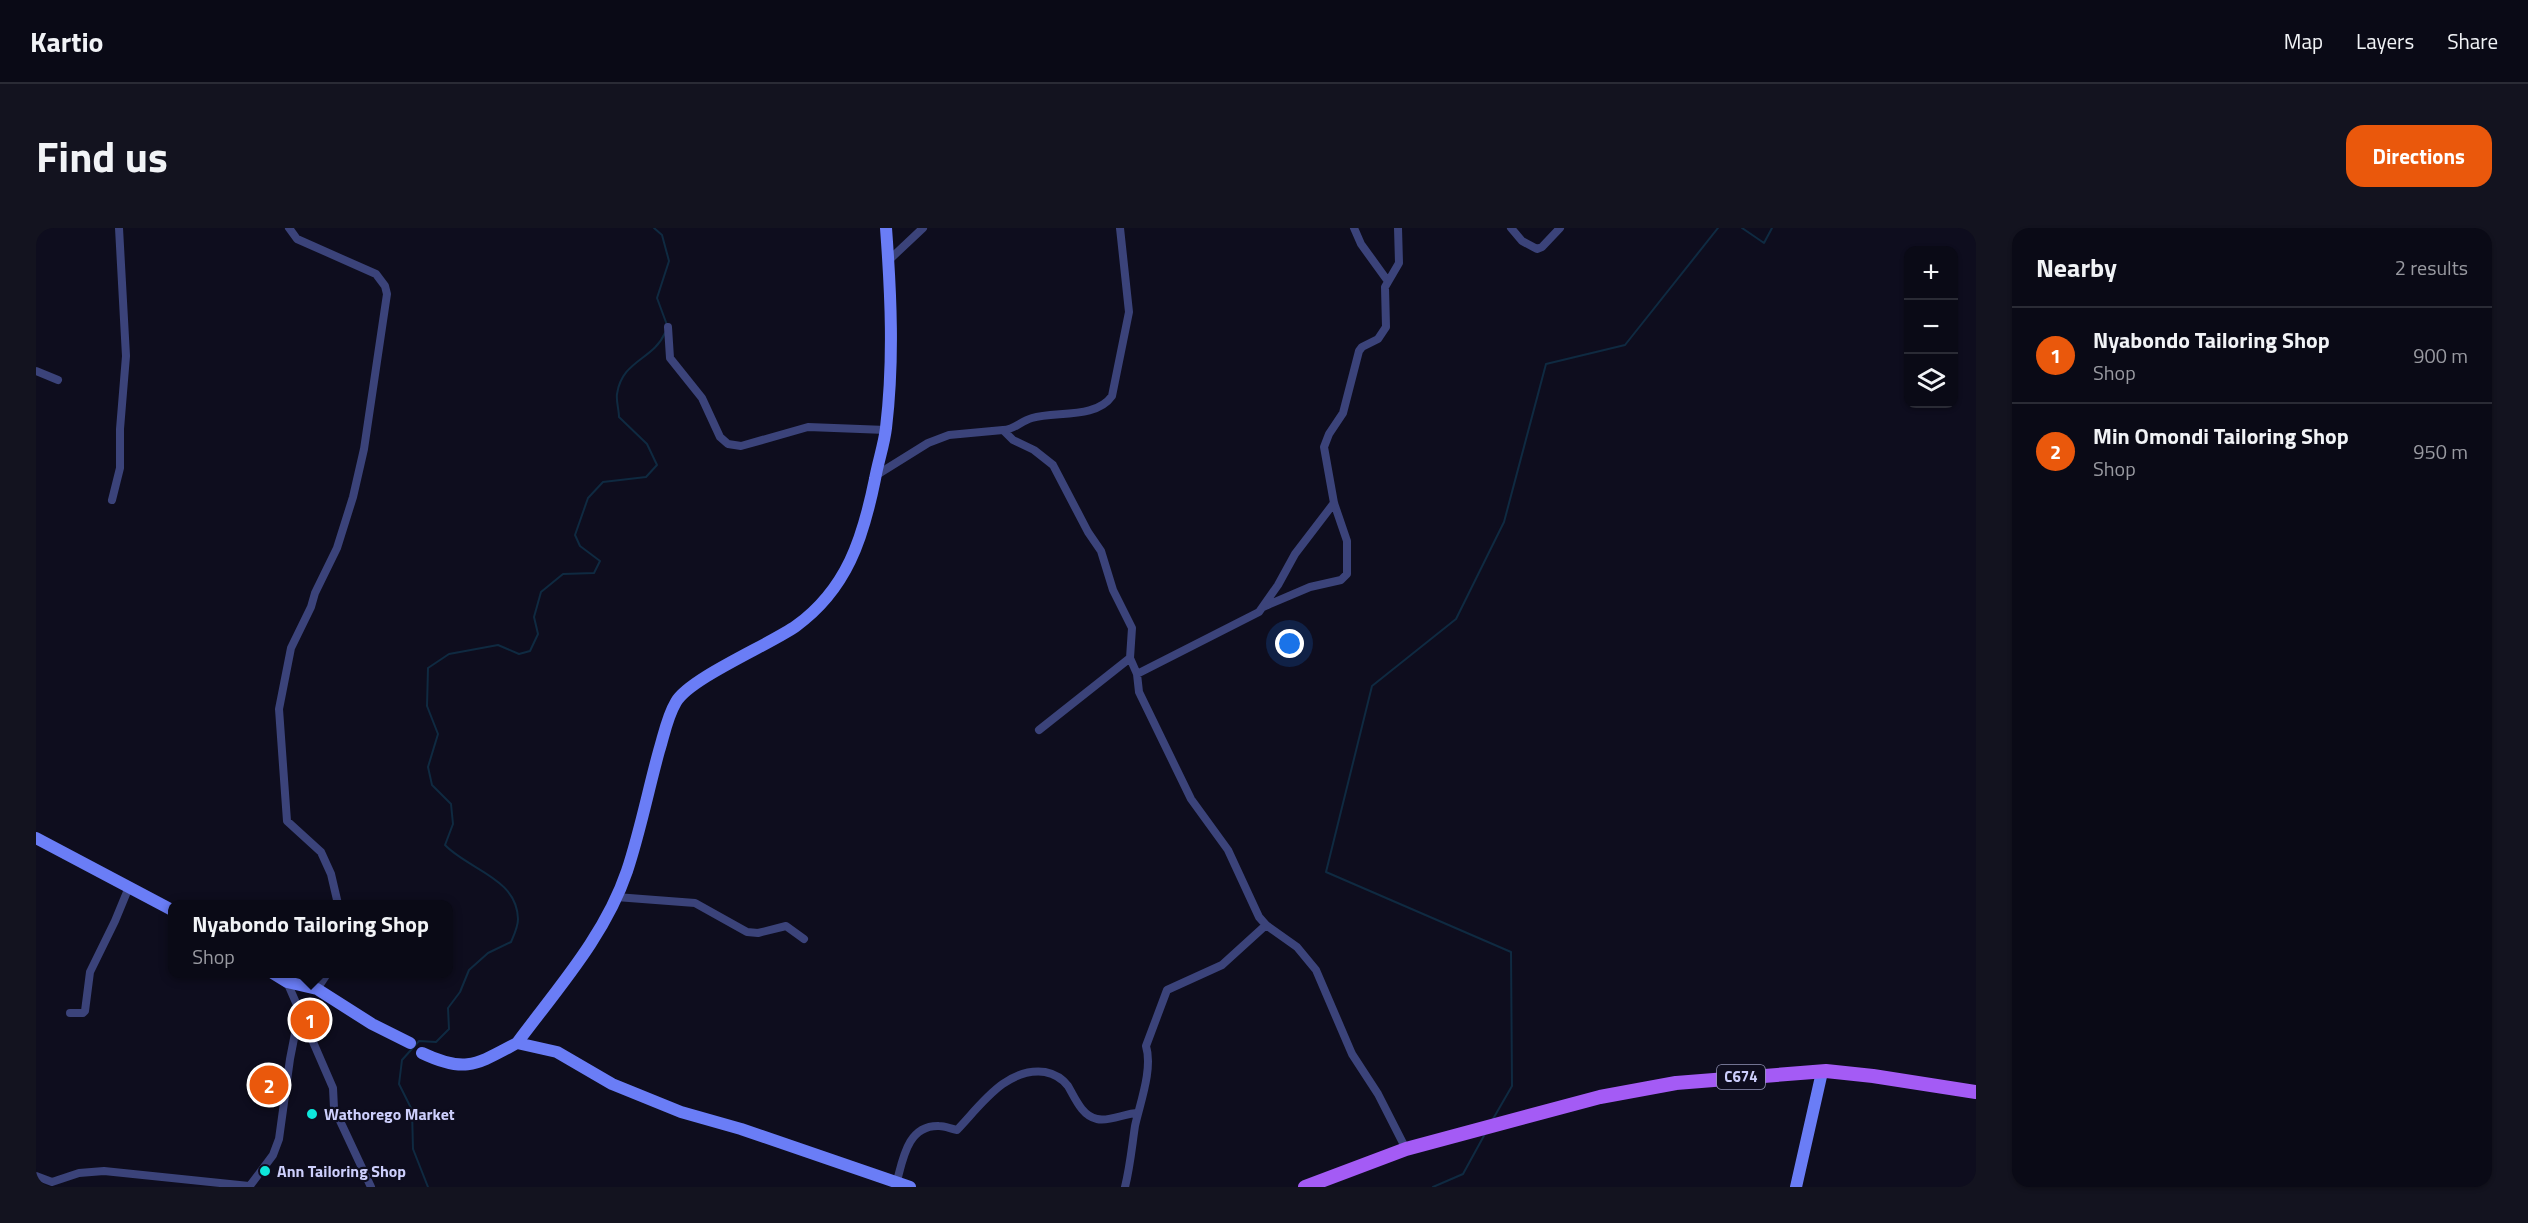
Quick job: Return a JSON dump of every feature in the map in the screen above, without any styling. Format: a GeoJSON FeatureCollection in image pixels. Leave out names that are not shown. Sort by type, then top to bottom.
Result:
{"type":"FeatureCollection","features":[{"type":"Feature","properties":{"kind":"main road","name":"C674"},"geometry":{"type":"LineString","coordinates":[[1305,1187],[1406,1149],[1600,1097],[1664,1084],[1822,1072],[1873,1076],[1976,1092]]}},
{"type":"Feature","properties":{"kind":"street"},"geometry":{"type":"LineString","coordinates":[[112,500],[120,468],[126,356],[119,228]]}},
{"type":"Feature","properties":{"kind":"street"},"geometry":{"type":"LineString","coordinates":[[289,228],[297,239],[376,274],[385,286],[387,294],[364,449],[353,497],[337,548],[291,648],[287,681],[279,709],[287,821],[321,852],[331,874],[337,900]]}},
{"type":"Feature","properties":{"kind":"street"},"geometry":{"type":"LineString","coordinates":[[280,978],[287,982],[317,989],[410,1043],[422,1053],[442,1062],[468,1065],[482,1061],[517,1043],[595,936],[616,897],[635,847],[652,774],[669,716],[676,701],[692,686],[797,625],[829,594],[853,557],[866,521],[886,430],[892,337],[886,228]]}},
{"type":"Feature","properties":{"kind":"street"},"geometry":{"type":"LineString","coordinates":[[888,261],[923,228]]}},
{"type":"Feature","properties":{"kind":"street"},"geometry":{"type":"LineString","coordinates":[[875,476],[928,443],[949,435],[1011,430],[1022,421],[1041,415],[1090,410],[1102,406],[1112,396],[1129,312],[1120,228]]}},
{"type":"Feature","properties":{"kind":"street"},"geometry":{"type":"LineString","coordinates":[[1354,228],[1361,244],[1388,280]]}},
{"type":"Feature","properties":{"kind":"street"},"geometry":{"type":"LineString","coordinates":[[1137,674],[1249,619],[1263,607],[1310,587],[1341,580],[1346,576],[1349,558],[1347,541],[1334,503],[1324,447],[1329,434],[1343,413],[1359,351],[1378,339],[1386,327],[1385,287],[1399,263],[1398,228]]}},
{"type":"Feature","properties":{"kind":"street"},"geometry":{"type":"LineString","coordinates":[[1511,228],[1522,241],[1537,249],[1542,247],[1560,228]]}},
{"type":"Feature","properties":{"kind":"street"},"geometry":{"type":"LineString","coordinates":[[668,327],[670,358],[702,398],[720,437],[728,444],[741,446],[808,427],[886,430]]}},
{"type":"Feature","properties":{"kind":"street"},"geometry":{"type":"LineString","coordinates":[[36,371],[58,380]]}},
{"type":"Feature","properties":{"kind":"street"},"geometry":{"type":"LineString","coordinates":[[1003,430],[1013,440],[1034,450],[1053,465],[1059,474],[1088,531],[1101,551],[1113,590],[1132,628],[1130,657],[1137,674],[1139,692],[1191,799],[1228,850],[1259,917],[1266,925],[1297,946],[1316,970],[1352,1054],[1378,1094],[1406,1149]]}},
{"type":"Feature","properties":{"kind":"street"},"geometry":{"type":"LineString","coordinates":[[1263,607],[1294,554],[1334,503]]}},
{"type":"Feature","properties":{"kind":"street"},"geometry":{"type":"LineString","coordinates":[[1039,730],[1130,657]]}},
{"type":"Feature","properties":{"kind":"street"},"geometry":{"type":"LineString","coordinates":[[36,838],[168,908]]}},
{"type":"Feature","properties":{"kind":"street"},"geometry":{"type":"LineString","coordinates":[[70,1013],[85,1011],[90,972],[129,887]]}},
{"type":"Feature","properties":{"kind":"street"},"geometry":{"type":"LineString","coordinates":[[616,897],[695,903],[747,932],[758,933],[786,926],[804,939]]}},
{"type":"Feature","properties":{"kind":"street"},"geometry":{"type":"LineString","coordinates":[[1125,1187],[1145,1083],[1148,1053],[1146,1046],[1167,990],[1222,965],[1266,925]]}},
{"type":"Feature","properties":{"kind":"street"},"geometry":{"type":"LineString","coordinates":[[317,989],[324,978]]}},
{"type":"Feature","properties":{"kind":"street"},"geometry":{"type":"LineString","coordinates":[[287,982],[333,1088],[334,1108],[371,1187]]}},
{"type":"Feature","properties":{"kind":"street"},"geometry":{"type":"LineString","coordinates":[[36,1176],[52,1182],[62,1181],[79,1173],[104,1171],[249,1187],[273,1155],[279,1139],[299,1013]]}},
{"type":"Feature","properties":{"kind":"street"},"geometry":{"type":"LineString","coordinates":[[517,1043],[557,1052],[612,1083],[681,1112],[910,1187]]}},
{"type":"Feature","properties":{"kind":"street"},"geometry":{"type":"LineString","coordinates":[[897,1181],[907,1145],[920,1131],[937,1126],[957,1130],[990,1095],[1015,1075],[1034,1071],[1053,1074],[1063,1079],[1086,1113],[1096,1119],[1138,1113]]}},
{"type":"Feature","properties":{"kind":"street"},"geometry":{"type":"LineString","coordinates":[[1797,1187],[1822,1072]]}},
{"type":"Feature","properties":{"kind":"waterway"},"geometry":{"type":"LineString","coordinates":[[654,228],[662,235],[669,261],[657,298],[667,325]]}},
{"type":"Feature","properties":{"kind":"waterway"},"geometry":{"type":"LineString","coordinates":[[1493,1119],[1512,1086],[1511,952],[1326,872],[1372,686],[1456,619],[1504,522],[1546,364],[1625,345],[1718,228]]}},
{"type":"Feature","properties":{"kind":"waterway"},"geometry":{"type":"LineString","coordinates":[[1742,228],[1764,243],[1772,228]]}},
{"type":"Feature","properties":{"kind":"waterway"},"geometry":{"type":"LineString","coordinates":[[428,1187],[413,1149],[412,1110],[399,1084],[402,1060],[419,1041],[436,1042],[449,1029],[448,1008],[460,992],[469,970],[488,953],[511,942],[518,919],[516,905],[501,884],[445,845],[453,824],[451,804],[432,785],[428,767],[438,734],[427,706],[428,668],[449,654],[498,645],[519,654],[530,651],[538,634],[534,617],[541,592],[563,574],[594,573],[600,561],[580,546],[575,535],[588,498],[603,482],[646,477],[657,465],[647,444],[619,417],[617,397],[625,374],[660,342],[665,333]]}},
{"type":"Feature","properties":{"kind":"waterway"},"geometry":{"type":"LineString","coordinates":[[1433,1187],[1463,1174],[1486,1132]]}},
{"type":"Feature","properties":{"kind":"place","name":"Nyabondo Tailoring Shop"},"geometry":{"type":"Point","coordinates":[310,1020]}},
{"type":"Feature","properties":{"kind":"place","name":"Min Omondi Tailoring Shop"},"geometry":{"type":"Point","coordinates":[269,1085]}},
{"type":"Feature","properties":{"kind":"place","name":"Wathorego Market"},"geometry":{"type":"Point","coordinates":[312,1114]}},
{"type":"Feature","properties":{"kind":"place","name":"Ann Tailoring Shop"},"geometry":{"type":"Point","coordinates":[265,1171]}}]}
